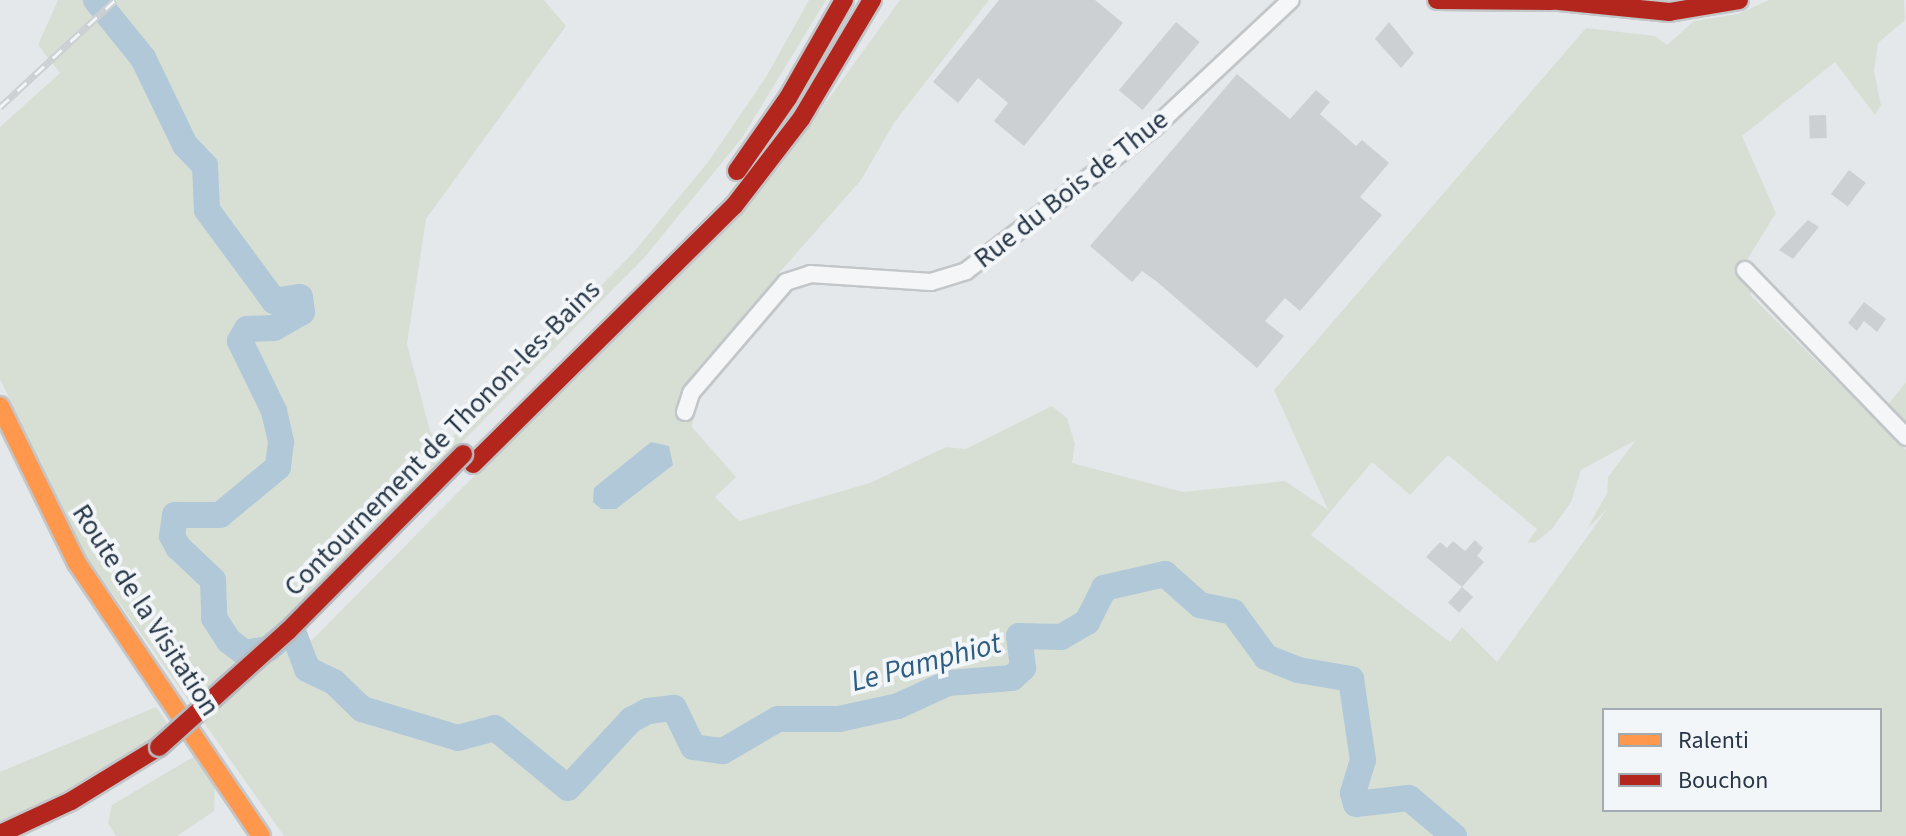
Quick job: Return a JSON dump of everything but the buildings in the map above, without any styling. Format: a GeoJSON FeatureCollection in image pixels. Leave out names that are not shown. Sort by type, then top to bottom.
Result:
{"type":"FeatureCollection","features":[{"type":"Feature","properties":{"kind":"main road","name":"Contournement de Thonon-les-Bains"},"geometry":{"type":"LineString","coordinates":[[468,459],[681,239],[788,98],[844,0]]}},
{"type":"Feature","properties":{"kind":"main road","name":"Contournement de Thonon-les-Bains"},"geometry":{"type":"LineString","coordinates":[[28,836],[84,809],[163,751],[468,459],[692,253],[734,206],[801,119],[872,0]]}},
{"type":"Feature","properties":{"kind":"main road"},"geometry":{"type":"LineString","coordinates":[[1437,0],[1550,0],[1669,12],[1739,0]]}},
{"type":"Feature","properties":{"kind":"main road","name":"Route de la Visitation"},"geometry":{"type":"LineString","coordinates":[[0,406],[77,563],[261,836]]}},
{"type":"Feature","properties":{"kind":"main road","name":"Contournement de Thonon-les-Bains"},"geometry":{"type":"LineString","coordinates":[[0,834],[71,801],[163,751]]}},
{"type":"Feature","properties":{"kind":"street","name":"Rue du Bois de Thue"},"geometry":{"type":"LineString","coordinates":[[685,412],[691,393],[786,282],[810,274],[931,282],[966,271],[1154,128],[1291,0]]}},
{"type":"Feature","properties":{"kind":"street"},"geometry":{"type":"LineString","coordinates":[[1745,270],[1906,437]]}},
{"type":"Feature","properties":{"kind":"shaded area"},"geometry":{"type":"Polygon","coordinates":[[[58,0],[544,0],[566,26],[426,219],[407,344],[430,431],[443,447],[633,253],[708,162],[766,77],[809,0],[826,0],[742,138],[644,258],[288,618],[311,641],[778,169],[900,0],[989,0],[894,123],[861,180],[779,273],[781,299],[696,401],[692,427],[736,477],[715,497],[739,521],[870,483],[946,447],[966,449],[1052,406],[1067,418],[1075,444],[1072,463],[1183,492],[1285,481],[1328,510],[1274,390],[1586,28],[1655,36],[1667,45],[1694,21],[1738,14],[1769,0],[1904,0],[1905,20],[1878,43],[1874,71],[1881,105],[1875,115],[1835,62],[1742,136],[1776,213],[1745,263],[1759,276],[1750,295],[1906,450],[1906,836],[284,836],[82,550],[0,379],[0,127],[60,73],[38,45],[58,0]],[[1636,440],[1581,470],[1571,502],[1552,529],[1536,542],[1527,543],[1537,529],[1448,455],[1410,495],[1372,462],[1311,535],[1450,642],[1462,627],[1497,662],[1607,509],[1587,529],[1607,493],[1608,477],[1636,440]]]}},
{"type":"Feature","properties":{"kind":"shaded area"},"geometry":{"type":"Polygon","coordinates":[[[1906,382],[1906,426],[1887,406],[1906,382]]]}},
{"type":"Feature","properties":{"kind":"shaded area"},"geometry":{"type":"Polygon","coordinates":[[[156,707],[170,727],[84,782],[0,822],[0,772],[156,707]]]}},
{"type":"Feature","properties":{"kind":"shaded area"},"geometry":{"type":"Polygon","coordinates":[[[193,757],[215,785],[214,811],[177,836],[116,836],[108,823],[112,805],[193,757]]]}},
{"type":"Feature","properties":{"kind":"water"},"geometry":{"type":"Polygon","coordinates":[[[651,442],[669,446],[673,465],[616,509],[601,509],[593,502],[594,488],[651,442]]]}},
{"type":"Feature","properties":{"kind":"waterway","name":"Le Pamphiot"},"geometry":{"type":"LineString","coordinates":[[96,0],[143,58],[185,145],[205,166],[207,210],[274,301],[300,297],[302,312],[274,328],[247,329],[240,341],[274,411],[281,442],[278,467],[220,515],[175,515],[172,536],[178,547],[213,580],[214,618],[229,641],[245,653],[268,649],[288,632],[295,637],[307,669],[334,682],[362,709],[458,738],[495,728],[568,788],[631,720],[648,711],[674,708],[693,747],[723,751],[778,719],[839,719],[898,706],[948,683],[1012,678],[1023,668],[1019,636],[1061,637],[1087,622],[1104,588],[1165,574],[1200,605],[1233,612],[1266,657],[1298,670],[1351,679],[1363,760],[1353,793],[1356,804],[1409,798],[1454,836]]}},
{"type":"Feature","properties":{"kind":"railway"},"geometry":{"type":"LineString","coordinates":[[0,107],[115,0]]}},
{"type":"Feature","properties":{"kind":"traffic: slow"},"geometry":{"type":"LineString","coordinates":[[0,406],[77,563],[261,836]]}},
{"type":"Feature","properties":{"kind":"traffic: jam"},"geometry":{"type":"LineString","coordinates":[[737,171],[788,98],[844,0]]}},
{"type":"Feature","properties":{"kind":"traffic: jam"},"geometry":{"type":"LineString","coordinates":[[473,464],[734,206],[801,119],[872,0]]}},
{"type":"Feature","properties":{"kind":"traffic: jam"},"geometry":{"type":"LineString","coordinates":[[1437,0],[1551,1]]}},
{"type":"Feature","properties":{"kind":"traffic: jam"},"geometry":{"type":"LineString","coordinates":[[1549,0],[1669,12],[1739,0]]}},
{"type":"Feature","properties":{"kind":"traffic: jam"},"geometry":{"type":"LineString","coordinates":[[159,747],[288,631],[463,454]]}},
{"type":"Feature","properties":{"kind":"traffic: jam"},"geometry":{"type":"LineString","coordinates":[[0,834],[71,801],[159,747]]}}]}
